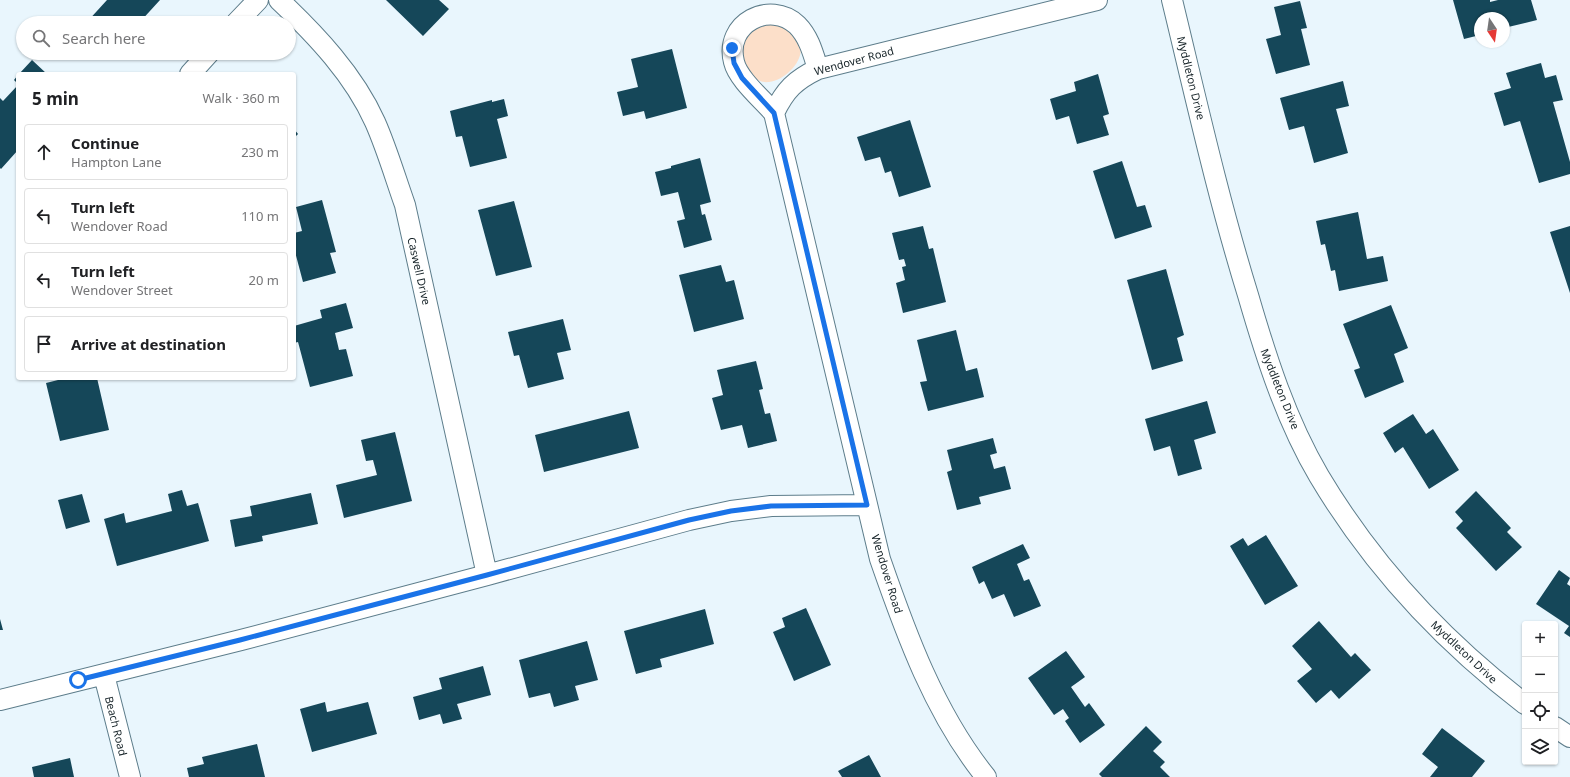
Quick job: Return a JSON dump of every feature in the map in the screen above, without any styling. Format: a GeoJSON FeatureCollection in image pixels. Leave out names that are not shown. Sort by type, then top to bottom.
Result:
{"type":"FeatureCollection","features":[{"type":"Feature","properties":{"kind":"street"},"geometry":{"type":"LineString","coordinates":[[243,16],[258,0]]}},
{"type":"Feature","properties":{"kind":"street","name":"Caswell Drive"},"geometry":{"type":"LineString","coordinates":[[279,0],[294,16]]}},
{"type":"Feature","properties":{"kind":"street","name":"Wendover Road"},"geometry":{"type":"LineString","coordinates":[[986,777],[973,760],[953,728],[917,656],[899,614],[880,558],[774,113],[780,99],[792,85],[803,76],[818,69],[1097,0]]}},
{"type":"Feature","properties":{"kind":"street","name":"Myddleton Drive"},"geometry":{"type":"LineString","coordinates":[[1172,0],[1218,188],[1239,266],[1265,354],[1288,412],[1303,444],[1337,505],[1362,541],[1391,576],[1443,634],[1501,686],[1522,702]]}},
{"type":"Feature","properties":{"kind":"street"},"geometry":{"type":"LineString","coordinates":[[774,113],[742,78],[734,63],[732,48],[735,36],[742,25],[753,17],[768,12],[785,16],[797,24],[806,36],[818,69]]}},
{"type":"Feature","properties":{"kind":"street","name":"Caswell Drive"},"geometry":{"type":"LineString","coordinates":[[296,18],[333,56],[356,89],[374,121],[390,161],[405,205],[487,575]]}},
{"type":"Feature","properties":{"kind":"street"},"geometry":{"type":"LineString","coordinates":[[192,72],[203,60]]}},
{"type":"Feature","properties":{"kind":"street"},"geometry":{"type":"LineString","coordinates":[[0,700],[487,575],[689,520],[731,511],[771,506],[867,505]]}},
{"type":"Feature","properties":{"kind":"street","name":"Beach Road"},"geometry":{"type":"LineString","coordinates":[[104,674],[130,777]]}},
{"type":"Feature","properties":{"kind":"street"},"geometry":{"type":"LineString","coordinates":[[1558,728],[1570,737]]}},
{"type":"Feature","properties":{"kind":"shaded area"},"geometry":{"type":"Polygon","coordinates":[[[772,20],[793,34],[800,43],[801,50],[796,65],[790,71],[776,80],[763,82],[753,77],[749,72],[742,56],[741,47],[745,34],[772,20]]]}},
{"type":"Feature","properties":{"kind":"building"},"geometry":{"type":"Polygon","coordinates":[[[107,0],[160,0],[145,16],[92,16],[107,0]]]}},
{"type":"Feature","properties":{"kind":"building"},"geometry":{"type":"Polygon","coordinates":[[[386,0],[439,0],[449,9],[423,36],[386,0]]]}},
{"type":"Feature","properties":{"kind":"building"},"geometry":{"type":"Polygon","coordinates":[[[1453,0],[1490,0],[1490,2],[1498,0],[1531,0],[1537,20],[1510,27],[1510,12],[1474,12],[1474,36],[1464,39],[1453,0]]]}},
{"type":"Feature","properties":{"kind":"building"},"geometry":{"type":"Polygon","coordinates":[[[1300,1],[1307,28],[1301,29],[1310,65],[1276,74],[1266,39],[1281,35],[1274,7],[1300,1]]]}},
{"type":"Feature","properties":{"kind":"building"},"geometry":{"type":"Polygon","coordinates":[[[672,49],[687,108],[646,119],[644,111],[623,116],[617,92],[638,87],[631,59],[672,49]]]}},
{"type":"Feature","properties":{"kind":"building"},"geometry":{"type":"Polygon","coordinates":[[[32,60],[45,72],[21,72],[32,60]]]}},
{"type":"Feature","properties":{"kind":"building"},"geometry":{"type":"Polygon","coordinates":[[[1541,63],[1545,78],[1556,75],[1563,100],[1553,102],[1570,162],[1570,174],[1539,183],[1520,121],[1504,126],[1494,93],[1511,88],[1506,73],[1541,63]]]}},
{"type":"Feature","properties":{"kind":"building"},"geometry":{"type":"Polygon","coordinates":[[[1098,74],[1109,114],[1103,116],[1109,135],[1077,144],[1069,116],[1056,120],[1050,99],[1076,91],[1074,82],[1098,74]]]}},
{"type":"Feature","properties":{"kind":"building"},"geometry":{"type":"Polygon","coordinates":[[[1343,81],[1349,106],[1336,109],[1348,153],[1314,163],[1304,126],[1289,130],[1280,98],[1343,81]]]}},
{"type":"Feature","properties":{"kind":"building"},"geometry":{"type":"Polygon","coordinates":[[[16,87],[16,152],[1,169],[0,98],[3,101],[16,87]]]}},
{"type":"Feature","properties":{"kind":"building"},"geometry":{"type":"Polygon","coordinates":[[[504,99],[508,116],[497,119],[507,158],[470,167],[462,136],[456,137],[450,111],[492,100],[492,102],[504,99]]]}},
{"type":"Feature","properties":{"kind":"building"},"geometry":{"type":"Polygon","coordinates":[[[910,120],[931,187],[899,197],[891,171],[885,173],[880,157],[865,161],[857,137],[910,120]]]}},
{"type":"Feature","properties":{"kind":"building"},"geometry":{"type":"Polygon","coordinates":[[[700,158],[711,202],[700,205],[702,215],[705,214],[712,240],[684,248],[677,221],[685,219],[678,192],[661,196],[655,172],[700,158]]]}},
{"type":"Feature","properties":{"kind":"building"},"geometry":{"type":"Polygon","coordinates":[[[1122,161],[1137,207],[1145,205],[1152,227],[1115,239],[1093,171],[1122,161]]]}},
{"type":"Feature","properties":{"kind":"building"},"geometry":{"type":"Polygon","coordinates":[[[322,200],[336,252],[330,253],[336,273],[303,282],[296,256],[296,232],[302,231],[296,207],[322,200]]]}},
{"type":"Feature","properties":{"kind":"building"},"geometry":{"type":"Polygon","coordinates":[[[514,201],[532,267],[496,276],[478,210],[514,201]]]}},
{"type":"Feature","properties":{"kind":"building"},"geometry":{"type":"Polygon","coordinates":[[[1358,212],[1367,259],[1383,256],[1388,281],[1339,291],[1335,270],[1331,271],[1325,244],[1321,245],[1316,221],[1358,212]]]}},
{"type":"Feature","properties":{"kind":"building"},"geometry":{"type":"Polygon","coordinates":[[[923,226],[929,249],[933,248],[946,302],[903,313],[896,283],[905,280],[902,267],[906,266],[904,259],[899,260],[892,233],[923,226]]]}},
{"type":"Feature","properties":{"kind":"building"},"geometry":{"type":"Polygon","coordinates":[[[1570,226],[1570,293],[1550,232],[1570,226]]]}},
{"type":"Feature","properties":{"kind":"building"},"geometry":{"type":"Polygon","coordinates":[[[721,265],[726,282],[734,280],[744,319],[694,332],[679,275],[721,265]]]}},
{"type":"Feature","properties":{"kind":"building"},"geometry":{"type":"Polygon","coordinates":[[[1166,269],[1184,335],[1177,338],[1183,361],[1152,370],[1127,280],[1166,269]]]}},
{"type":"Feature","properties":{"kind":"building"},"geometry":{"type":"Polygon","coordinates":[[[346,303],[353,328],[335,333],[339,350],[346,349],[353,376],[310,387],[298,342],[296,342],[296,325],[322,318],[320,310],[346,303]]]}},
{"type":"Feature","properties":{"kind":"building"},"geometry":{"type":"Polygon","coordinates":[[[1391,305],[1408,348],[1394,354],[1404,382],[1365,398],[1354,370],[1360,368],[1343,324],[1391,305]]]}},
{"type":"Feature","properties":{"kind":"building"},"geometry":{"type":"Polygon","coordinates":[[[563,319],[571,350],[557,353],[564,379],[528,388],[519,355],[514,356],[508,332],[563,319]]]}},
{"type":"Feature","properties":{"kind":"building"},"geometry":{"type":"Polygon","coordinates":[[[956,330],[966,371],[977,368],[984,397],[928,411],[920,382],[927,381],[917,340],[956,330]]]}},
{"type":"Feature","properties":{"kind":"building"},"geometry":{"type":"Polygon","coordinates":[[[756,361],[763,389],[759,390],[765,414],[770,413],[777,441],[748,448],[742,425],[721,430],[712,398],[723,395],[717,370],[756,361]]]}},
{"type":"Feature","properties":{"kind":"building"},"geometry":{"type":"Polygon","coordinates":[[[58,380],[97,380],[109,430],[60,441],[46,383],[58,380]]]}},
{"type":"Feature","properties":{"kind":"building"},"geometry":{"type":"Polygon","coordinates":[[[1207,401],[1216,433],[1194,440],[1202,469],[1178,476],[1170,446],[1154,451],[1145,419],[1207,401]]]}},
{"type":"Feature","properties":{"kind":"building"},"geometry":{"type":"Polygon","coordinates":[[[629,411],[639,448],[544,472],[535,435],[629,411]]]}},
{"type":"Feature","properties":{"kind":"building"},"geometry":{"type":"Polygon","coordinates":[[[1413,414],[1426,434],[1433,429],[1459,470],[1429,489],[1403,447],[1395,453],[1383,433],[1413,414]]]}},
{"type":"Feature","properties":{"kind":"building"},"geometry":{"type":"Polygon","coordinates":[[[395,432],[412,501],[344,518],[336,485],[377,475],[373,460],[366,461],[361,440],[395,432]]]}},
{"type":"Feature","properties":{"kind":"building"},"geometry":{"type":"Polygon","coordinates":[[[993,438],[997,453],[990,455],[994,469],[1005,466],[1011,489],[979,497],[981,504],[957,510],[947,472],[952,470],[947,450],[993,438]]]}},
{"type":"Feature","properties":{"kind":"building"},"geometry":{"type":"Polygon","coordinates":[[[182,490],[187,506],[198,503],[209,541],[117,566],[104,519],[124,513],[126,523],[172,511],[168,494],[182,490]]]}},
{"type":"Feature","properties":{"kind":"building"},"geometry":{"type":"Polygon","coordinates":[[[1476,491],[1511,528],[1507,532],[1522,547],[1496,571],[1456,528],[1463,521],[1455,512],[1476,491]]]}},
{"type":"Feature","properties":{"kind":"building"},"geometry":{"type":"Polygon","coordinates":[[[311,493],[318,524],[262,536],[263,541],[235,547],[230,520],[252,516],[250,506],[311,493]]]}},
{"type":"Feature","properties":{"kind":"building"},"geometry":{"type":"Polygon","coordinates":[[[82,494],[90,522],[66,529],[58,500],[82,494]]]}},
{"type":"Feature","properties":{"kind":"building"},"geometry":{"type":"Polygon","coordinates":[[[1266,535],[1298,586],[1265,605],[1230,546],[1243,538],[1248,546],[1266,535]]]}},
{"type":"Feature","properties":{"kind":"building"},"geometry":{"type":"Polygon","coordinates":[[[1023,544],[1030,558],[1017,564],[1024,581],[1029,579],[1041,606],[1014,617],[1004,594],[992,599],[984,581],[979,584],[972,567],[1023,544]]]}},
{"type":"Feature","properties":{"kind":"building"},"geometry":{"type":"Polygon","coordinates":[[[1559,570],[1570,578],[1567,584],[1570,586],[1570,637],[1564,633],[1569,626],[1536,604],[1559,570]]]}},
{"type":"Feature","properties":{"kind":"building"},"geometry":{"type":"Polygon","coordinates":[[[806,608],[831,665],[794,681],[773,632],[785,627],[782,618],[806,608]]]}},
{"type":"Feature","properties":{"kind":"building"},"geometry":{"type":"Polygon","coordinates":[[[705,609],[714,644],[660,659],[662,667],[636,674],[624,631],[705,609]]]}},
{"type":"Feature","properties":{"kind":"building"},"geometry":{"type":"Polygon","coordinates":[[[0,619],[3,630],[0,630],[0,619]]]}},
{"type":"Feature","properties":{"kind":"building"},"geometry":{"type":"Polygon","coordinates":[[[1319,621],[1351,657],[1355,653],[1371,670],[1339,699],[1331,690],[1316,703],[1297,681],[1312,669],[1292,646],[1319,621]]]}},
{"type":"Feature","properties":{"kind":"building"},"geometry":{"type":"Polygon","coordinates":[[[587,641],[598,680],[575,686],[579,700],[554,707],[550,693],[529,698],[519,660],[587,641]]]}},
{"type":"Feature","properties":{"kind":"building"},"geometry":{"type":"Polygon","coordinates":[[[1066,651],[1085,677],[1071,687],[1085,707],[1089,703],[1105,725],[1080,743],[1065,721],[1069,718],[1063,709],[1054,715],[1028,678],[1066,651]]]}},
{"type":"Feature","properties":{"kind":"building"},"geometry":{"type":"Polygon","coordinates":[[[483,666],[491,695],[457,704],[462,719],[443,724],[440,714],[419,720],[413,697],[442,689],[439,678],[483,666]]]}},
{"type":"Feature","properties":{"kind":"building"},"geometry":{"type":"Polygon","coordinates":[[[325,702],[327,712],[368,702],[377,734],[312,752],[300,709],[325,702]]]}},
{"type":"Feature","properties":{"kind":"building"},"geometry":{"type":"Polygon","coordinates":[[[1146,726],[1162,742],[1153,751],[1165,762],[1160,767],[1170,777],[1102,777],[1099,774],[1146,726]]]}},
{"type":"Feature","properties":{"kind":"building"},"geometry":{"type":"Polygon","coordinates":[[[1442,728],[1485,761],[1472,777],[1430,777],[1438,767],[1422,754],[1442,728]]]}},
{"type":"Feature","properties":{"kind":"building"},"geometry":{"type":"Polygon","coordinates":[[[257,744],[265,777],[189,777],[187,768],[204,764],[202,757],[257,744]]]}},
{"type":"Feature","properties":{"kind":"building"},"geometry":{"type":"Polygon","coordinates":[[[869,755],[881,777],[842,777],[838,771],[869,755]]]}},
{"type":"Feature","properties":{"kind":"building"},"geometry":{"type":"Polygon","coordinates":[[[70,758],[74,777],[34,777],[32,767],[70,758]]]}},
{"type":"Feature","properties":{"kind":"route"},"geometry":{"type":"LineString","coordinates":[[78,680],[240,640],[689,520],[731,511],[771,506],[867,505],[774,113],[742,78],[734,63],[732,48]]}}]}
